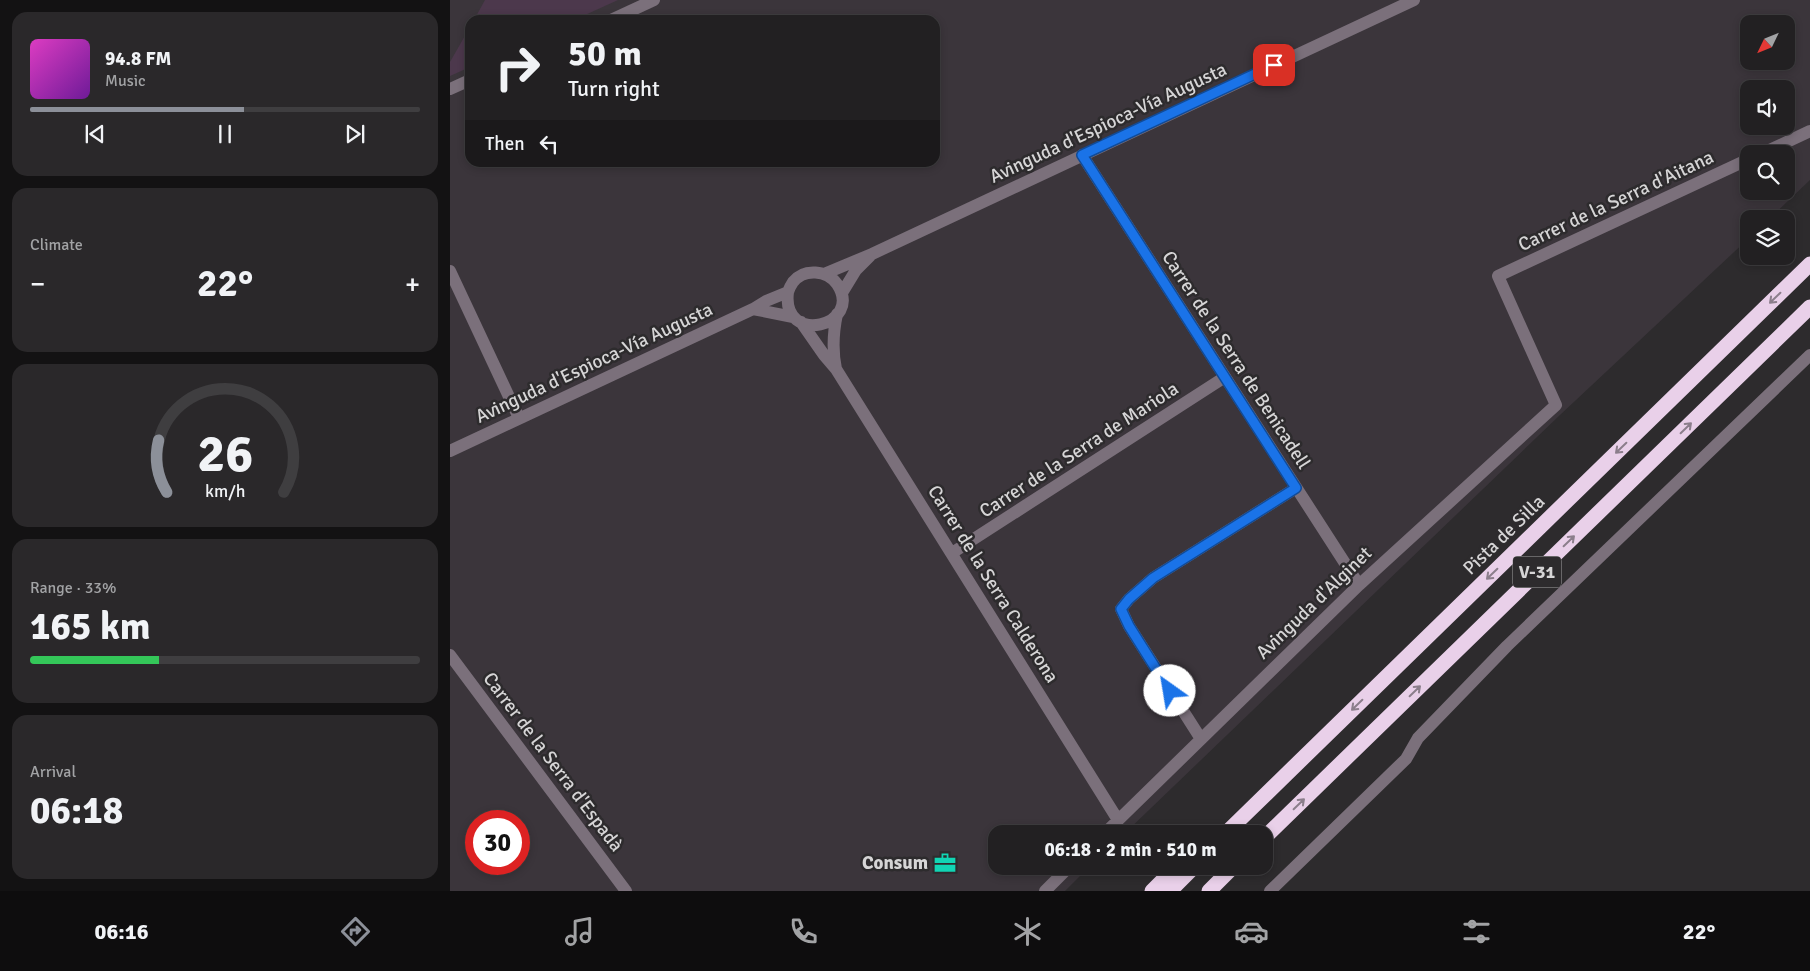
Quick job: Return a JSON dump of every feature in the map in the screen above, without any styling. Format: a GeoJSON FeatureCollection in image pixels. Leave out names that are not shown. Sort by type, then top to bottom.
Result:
{"type":"FeatureCollection","features":[{"type":"Feature","properties":{"kind":"highway","name":"Pista de Silla"},"geometry":{"type":"LineString","coordinates":[[1234,825],[1810,264]]}},
{"type":"Feature","properties":{"kind":"highway","name":"V-31"},"geometry":{"type":"LineString","coordinates":[[1273,829],[1810,307]]}},
{"type":"Feature","properties":{"kind":"highway"},"geometry":{"type":"LineString","coordinates":[[1152,891],[1168,875]]}},
{"type":"Feature","properties":{"kind":"highway"},"geometry":{"type":"LineString","coordinates":[[1170,891],[1186,875]]}},
{"type":"Feature","properties":{"kind":"highway"},"geometry":{"type":"LineString","coordinates":[[1209,891],[1225,875]]}},
{"type":"Feature","properties":{"kind":"street"},"geometry":{"type":"LineString","coordinates":[[622,15],[654,0]]}},
{"type":"Feature","properties":{"kind":"street","name":"Avinguda d'Espioca-Vía Augusta"},"geometry":{"type":"LineString","coordinates":[[824,274],[872,254],[1414,0]]}},
{"type":"Feature","properties":{"kind":"street"},"geometry":{"type":"LineString","coordinates":[[450,89],[465,82]]}},
{"type":"Feature","properties":{"kind":"street"},"geometry":{"type":"LineString","coordinates":[[1780,145],[1810,131]]}},
{"type":"Feature","properties":{"kind":"street","name":"Carrer de la Serra de Benicadell"},"geometry":{"type":"LineString","coordinates":[[1082,155],[1360,585]]}},
{"type":"Feature","properties":{"kind":"street","name":"Carrer de la Serra d'Aitana"},"geometry":{"type":"LineString","coordinates":[[1556,405],[1498,276],[1740,164]]}},
{"type":"Feature","properties":{"kind":"street"},"geometry":{"type":"LineString","coordinates":[[753,309],[797,320],[808,326],[816,327],[832,320],[838,314],[841,306],[842,293],[856,270],[872,254]]}},
{"type":"Feature","properties":{"kind":"street"},"geometry":{"type":"LineString","coordinates":[[450,271],[520,418]]}},
{"type":"Feature","properties":{"kind":"street"},"geometry":{"type":"LineString","coordinates":[[797,320],[789,309],[788,292],[793,282],[800,276],[809,272],[824,274],[835,281],[842,293]]}},
{"type":"Feature","properties":{"kind":"street","name":"Avinguda d'Espioca-Vía Augusta"},"geometry":{"type":"LineString","coordinates":[[450,451],[788,292]]}},
{"type":"Feature","properties":{"kind":"street","name":"Carrer de la Serra Calderona"},"geometry":{"type":"LineString","coordinates":[[836,369],[832,352],[834,326],[838,314]]}},
{"type":"Feature","properties":{"kind":"street","name":"Carrer de la Serra Calderona"},"geometry":{"type":"LineString","coordinates":[[797,320],[836,369],[1118,820]]}},
{"type":"Feature","properties":{"kind":"street"},"geometry":{"type":"LineString","coordinates":[[1270,891],[1406,759],[1418,738],[1507,646],[1810,355]]}},
{"type":"Feature","properties":{"kind":"street","name":"Carrer de la Serra de Mariola"},"geometry":{"type":"LineString","coordinates":[[952,553],[1225,377]]}},
{"type":"Feature","properties":{"kind":"street","name":"Avinguda d'Alginet"},"geometry":{"type":"LineString","coordinates":[[1113,825],[1360,585],[1556,405]]}},
{"type":"Feature","properties":{"kind":"street"},"geometry":{"type":"LineString","coordinates":[[1201,739],[1129,626],[1121,609],[1129,599],[1153,578],[1296,488]]}},
{"type":"Feature","properties":{"kind":"street","name":"Carrer de la Serra d'Espadà"},"geometry":{"type":"LineString","coordinates":[[450,655],[626,891]]}},
{"type":"Feature","properties":{"kind":"street"},"geometry":{"type":"LineString","coordinates":[[1045,891],[1061,875]]}},
{"type":"Feature","properties":{"kind":"shaded area"},"geometry":{"type":"Polygon","coordinates":[[[450,0],[493,0],[485,15],[465,15],[465,167],[940,167],[940,15],[555,15],[588,0],[1810,0],[1810,180],[1795,194],[1795,145],[1740,145],[1740,200],[1789,200],[1778,210],[1740,210],[1740,246],[1560,415],[1133,825],[988,825],[988,875],[1081,875],[1065,891],[450,891],[450,0]]]}},
{"type":"Feature","properties":{"kind":"shaded area"},"geometry":{"type":"Polygon","coordinates":[[[485,0],[618,0],[585,15],[477,15],[485,0]]]}},
{"type":"Feature","properties":{"kind":"shaded area"},"geometry":{"type":"Polygon","coordinates":[[[465,36],[465,69],[450,76],[450,62],[465,36]]]}},
{"type":"Feature","properties":{"kind":"place","name":"Consum"},"geometry":{"type":"Point","coordinates":[945,863]}},
{"type":"Feature","properties":{"kind":"route"},"geometry":{"type":"LineString","coordinates":[[1170,691],[1129,626],[1121,609],[1129,599],[1153,578],[1296,488],[1082,155],[1274,65]]}}]}
